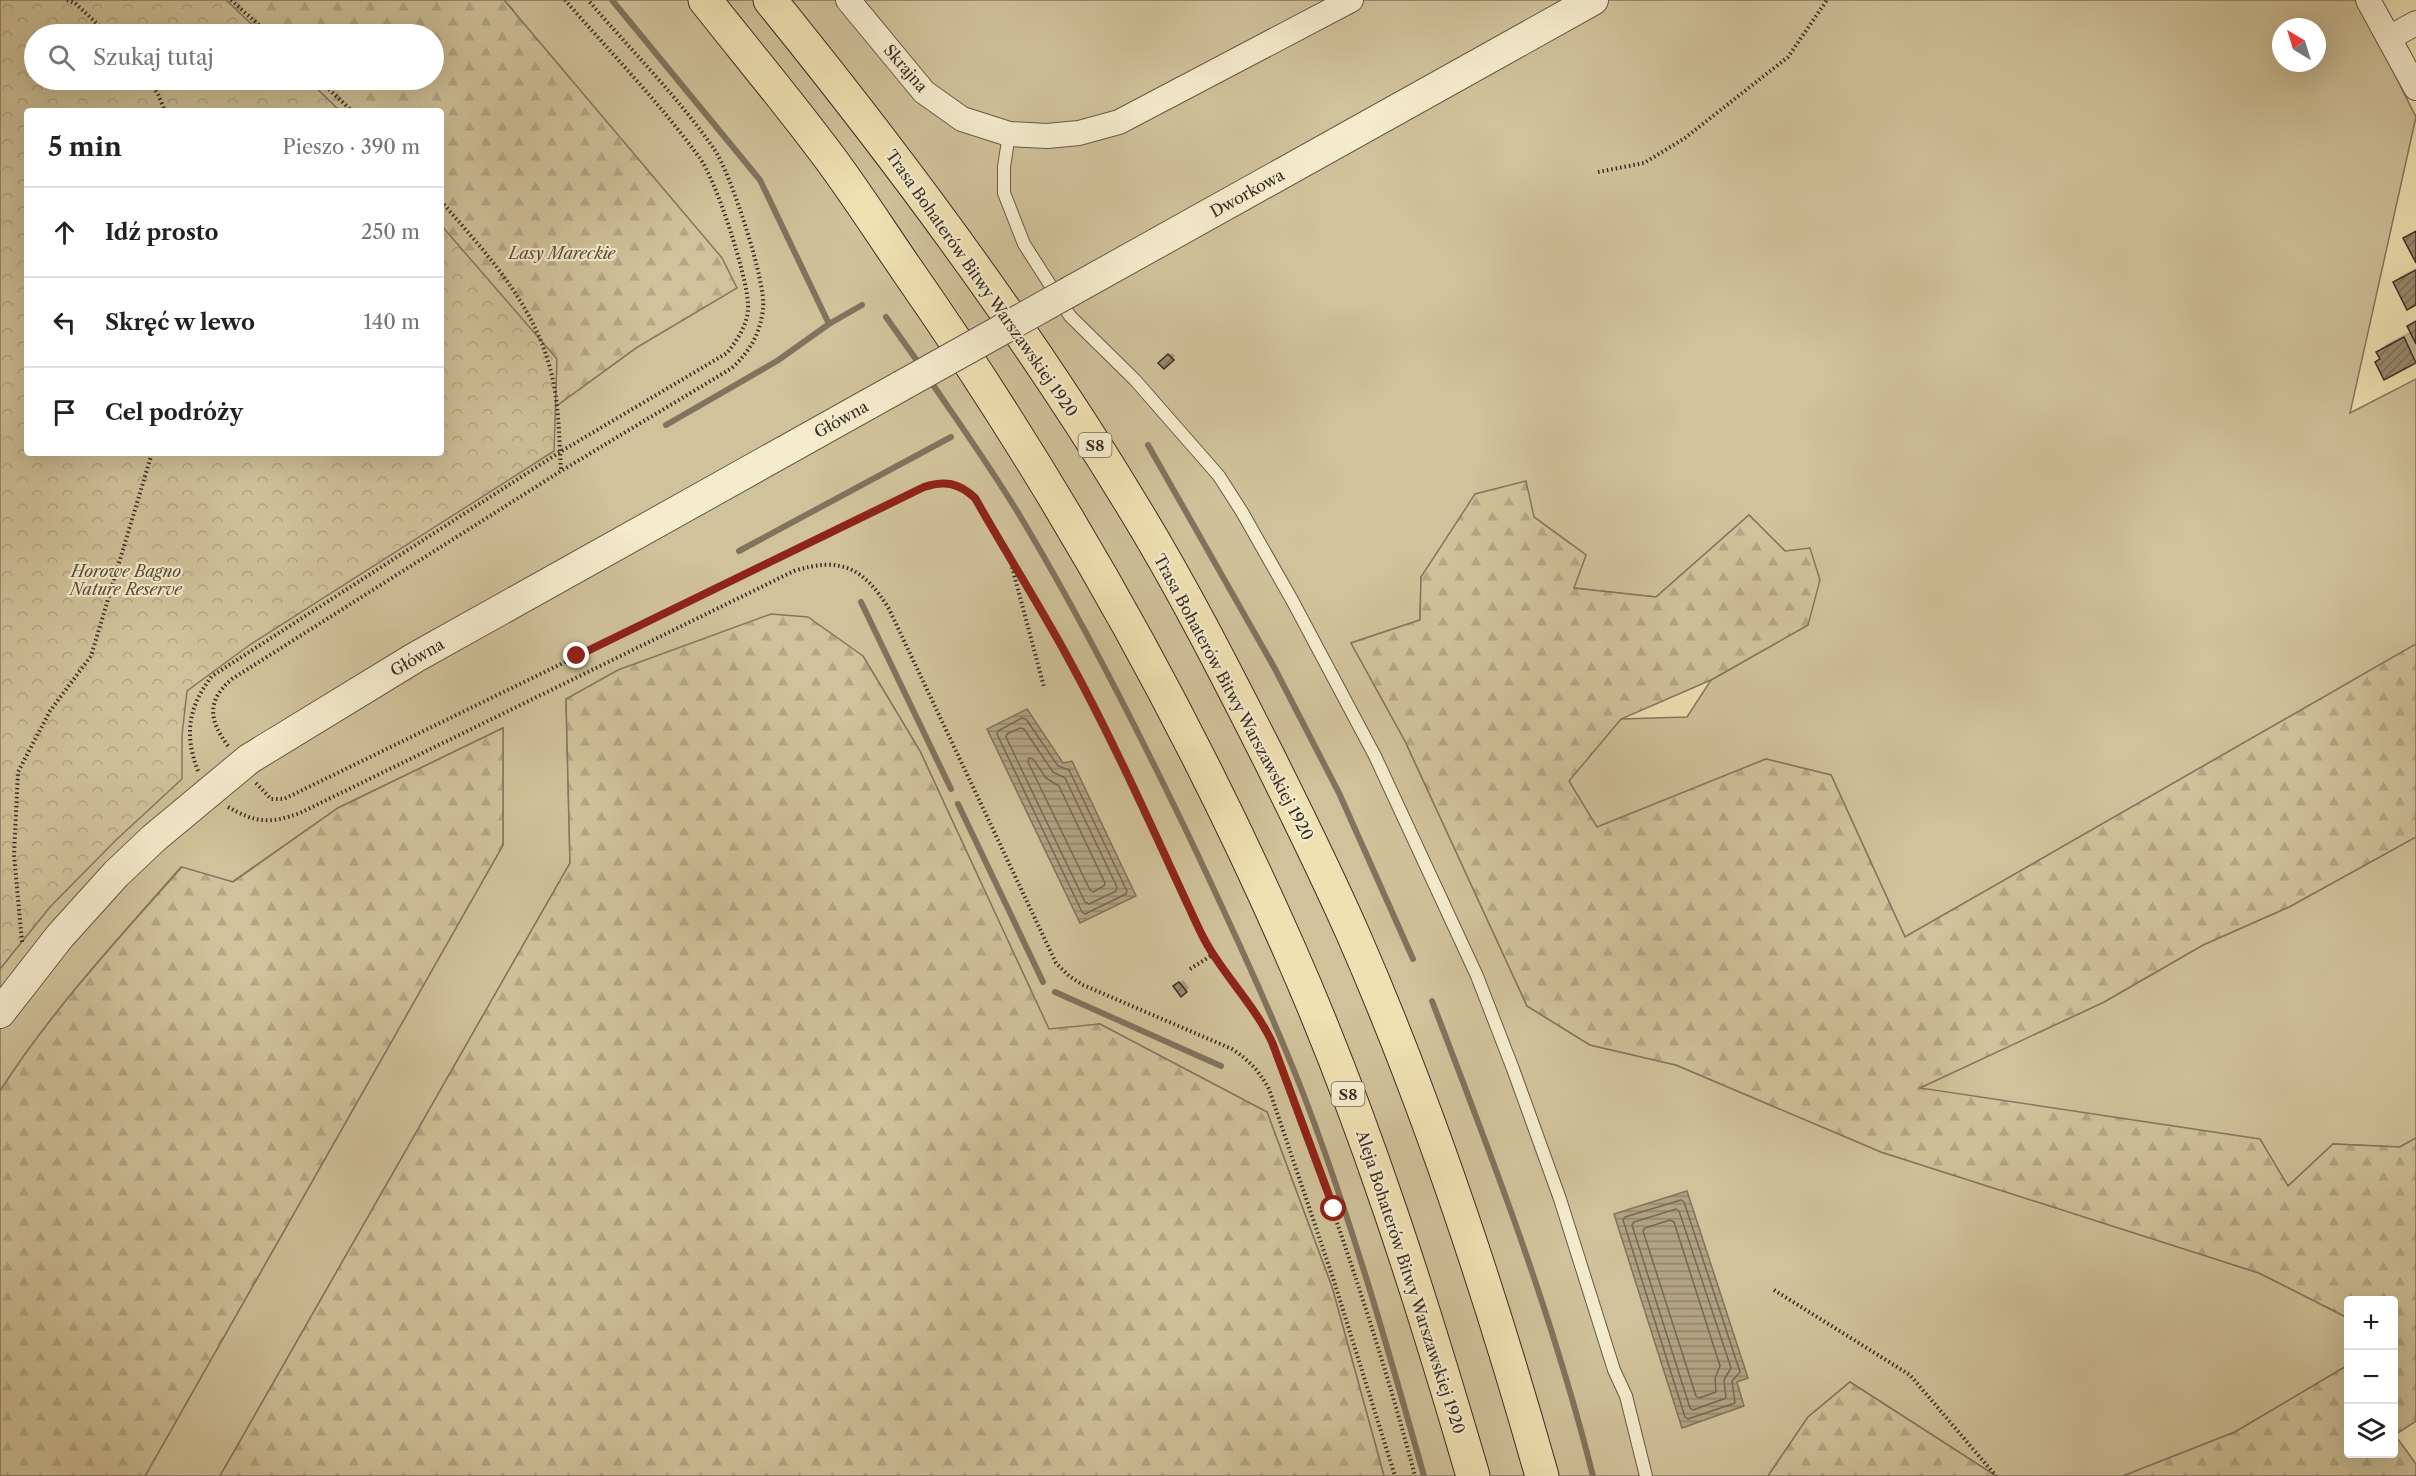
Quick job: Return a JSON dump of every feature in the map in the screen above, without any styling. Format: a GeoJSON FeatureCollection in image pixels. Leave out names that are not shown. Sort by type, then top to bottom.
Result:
{"type":"FeatureCollection","features":[{"type":"Feature","properties":{"kind":"highway","name":"Aleja Bohaterów Bitwy Warszawskiej 1920"},"geometry":{"type":"LineString","coordinates":[[705,0],[822,147],[965,354],[1074,530],[1184,727],[1278,924],[1344,1084],[1393,1219],[1436,1350],[1473,1476]]}},
{"type":"Feature","properties":{"kind":"highway","name":"Trasa Bohaterów Bitwy Warszawskiej 1920"},"geometry":{"type":"LineString","coordinates":[[770,0],[847,95],[941,220],[1065,398],[1125,492],[1240,700],[1353,932],[1406,1063],[1470,1238],[1512,1370],[1542,1476]]}},
{"type":"Feature","properties":{"kind":"street","name":"Skrajna"},"geometry":{"type":"LineString","coordinates":[[848,0],[924,92],[962,119],[1009,134]]}},
{"type":"Feature","properties":{"kind":"street"},"geometry":{"type":"LineString","coordinates":[[1009,134],[1047,136],[1079,133],[1119,122],[1351,0]]}},
{"type":"Feature","properties":{"kind":"street","name":"Dworkowa"},"geometry":{"type":"LineString","coordinates":[[901,386],[1593,0]]}},
{"type":"Feature","properties":{"kind":"street"},"geometry":{"type":"LineString","coordinates":[[2368,0],[2416,88]]}},
{"type":"Feature","properties":{"kind":"street"},"geometry":{"type":"LineString","coordinates":[[2389,38],[2416,23]]}},
{"type":"Feature","properties":{"kind":"street","name":"Główna"},"geometry":{"type":"LineString","coordinates":[[0,1013],[60,936],[110,881],[154,838],[242,765],[359,690],[416,657],[901,386]]}},
{"type":"Feature","properties":{"kind":"lane"},"geometry":{"type":"LineString","coordinates":[[1009,134],[1004,167],[1004,193],[1024,244],[1070,316],[1135,380],[1219,476],[1292,600],[1375,756],[1477,976],[1513,1069],[1560,1199],[1614,1370],[1626,1396],[1646,1476]]}},
{"type":"Feature","properties":{"kind":"path"},"geometry":{"type":"LineString","coordinates":[[67,0],[75,3],[97,24]]}},
{"type":"Feature","properties":{"kind":"path"},"geometry":{"type":"LineString","coordinates":[[231,0],[258,24]]}},
{"type":"Feature","properties":{"kind":"path"},"geometry":{"type":"LineString","coordinates":[[565,0],[701,158],[721,204],[744,281],[748,304],[740,336],[727,353],[560,452],[212,676],[199,693],[189,725],[190,752],[199,772],[228,806],[245,817],[270,822],[282,819],[300,813],[794,571],[826,564],[849,568],[876,587],[889,609],[1056,963],[1068,976],[1083,985],[1232,1049],[1247,1058],[1259,1072],[1269,1089],[1333,1278],[1395,1476]]}},
{"type":"Feature","properties":{"kind":"path"},"geometry":{"type":"LineString","coordinates":[[588,0],[699,128],[716,152],[736,199],[761,281],[764,301],[758,333],[747,353],[732,368],[561,471],[250,667],[220,689],[214,702],[214,725],[263,792],[271,799],[284,799],[924,487],[945,482],[956,484],[975,498],[1068,656],[1201,932],[1214,954],[1262,1020],[1334,1209],[1397,1408],[1415,1476]]}},
{"type":"Feature","properties":{"kind":"path"},"geometry":{"type":"LineString","coordinates":[[1598,172],[1644,163],[1685,138],[1788,57],[1827,0]]}},
{"type":"Feature","properties":{"kind":"path"},"geometry":{"type":"LineString","coordinates":[[155,90],[164,108]]}},
{"type":"Feature","properties":{"kind":"path"},"geometry":{"type":"LineString","coordinates":[[330,90],[349,108]]}},
{"type":"Feature","properties":{"kind":"path"},"geometry":{"type":"LineString","coordinates":[[444,204],[497,266],[528,313],[548,361],[558,412],[561,471]]}},
{"type":"Feature","properties":{"kind":"path"},"geometry":{"type":"LineString","coordinates":[[23,949],[14,855],[18,772],[50,711],[91,656],[151,456]]}},
{"type":"Feature","properties":{"kind":"path"},"geometry":{"type":"LineString","coordinates":[[1011,560],[1044,687]]}},
{"type":"Feature","properties":{"kind":"path"},"geometry":{"type":"LineString","coordinates":[[1190,969],[1214,954]]}},
{"type":"Feature","properties":{"kind":"path"},"geometry":{"type":"LineString","coordinates":[[1774,1290],[1910,1376],[1996,1476]]}},
{"type":"Feature","properties":{"kind":"green space","name":"Horowe Bagno Nature Reserve"},"geometry":{"type":"Polygon","coordinates":[[[0,0],[504,0],[722,258],[737,288],[636,348],[484,459],[201,648],[37,884],[0,305],[0,0]]]}},
{"type":"Feature","properties":{"kind":"green space","name":"Horowe Bagno Nature Reserve"},"geometry":{"type":"Polygon","coordinates":[[[0,0],[226,0],[251,24],[24,24],[24,90],[318,90],[337,108],[24,108],[24,456],[444,456],[444,228],[557,359],[554,451],[251,644],[187,691],[182,735],[182,779],[116,840],[50,907],[0,969],[0,0]]]}},
{"type":"Feature","properties":{"kind":"green space","name":"Lasy Mareckie"},"geometry":{"type":"Polygon","coordinates":[[[504,0],[2357,0],[2416,117],[2350,413],[2416,379],[2416,644],[1905,937],[1831,775],[1766,759],[1597,828],[1568,781],[1621,719],[1687,717],[1711,680],[1808,625],[1785,551],[1749,515],[1656,597],[1573,588],[1586,555],[1534,517],[1421,577],[1420,620],[1351,643],[1405,741],[1527,1006],[1590,1045],[1676,1065],[1881,1152],[2259,1273],[2344,1316],[2344,1367],[2235,1432],[2123,1476],[1996,1476],[1850,1382],[1808,1417],[1768,1476],[1384,1476],[1332,1287],[1267,1112],[1100,1024],[1049,1030],[920,751],[863,656],[566,699],[570,863],[220,1476],[145,1476],[503,845],[503,728],[338,808],[232,882],[181,867],[41,1032],[0,1091],[0,930],[156,691],[484,459],[513,10],[504,0]],[[722,258],[577,391],[636,348],[722,258]]]}},
{"type":"Feature","properties":{"kind":"green space"},"geometry":{"type":"Polygon","coordinates":[[[1526,481],[1534,517],[1586,555],[1574,588],[1656,597],[1749,515],[1785,551],[1810,548],[1820,580],[1808,625],[1711,680],[1621,719],[1569,781],[1597,827],[1766,759],[1831,775],[1905,937],[2416,644],[2416,837],[2289,907],[2203,945],[2104,1002],[1920,1088],[2260,1139],[2288,1186],[2333,1144],[2400,1147],[2416,1138],[2416,1421],[2398,1433],[2398,1296],[2344,1296],[2344,1316],[2259,1273],[1881,1152],[1676,1065],[1590,1045],[1527,1006],[1405,741],[1351,643],[1420,620],[1421,577],[1475,494],[1526,481]]]}},
{"type":"Feature","properties":{"kind":"green space"},"geometry":{"type":"Polygon","coordinates":[[[771,614],[808,617],[863,656],[920,751],[1049,1029],[1100,1024],[1267,1112],[1332,1287],[1384,1476],[220,1476],[570,863],[566,699],[618,670],[771,614]]]}},
{"type":"Feature","properties":{"kind":"green space"},"geometry":{"type":"Polygon","coordinates":[[[503,728],[503,845],[145,1476],[0,1476],[0,1091],[20,1061],[86,976],[182,867],[233,882],[338,808],[503,728]]]}},
{"type":"Feature","properties":{"kind":"green space"},"geometry":{"type":"Polygon","coordinates":[[[2416,837],[2416,1138],[2400,1147],[2333,1144],[2288,1186],[1919,1088],[2104,1002],[2203,945],[2289,907],[2416,837]]]}},
{"type":"Feature","properties":{"kind":"green space"},"geometry":{"type":"Polygon","coordinates":[[[2344,1367],[2344,1458],[2398,1458],[2398,1439],[2416,1464],[2416,1476],[2123,1476],[2235,1432],[2344,1367]]]}},
{"type":"Feature","properties":{"kind":"green space"},"geometry":{"type":"Polygon","coordinates":[[[1850,1382],[1996,1476],[1768,1476],[1808,1417],[1850,1382]]]}},
{"type":"Feature","properties":{"kind":"water"},"geometry":{"type":"Polygon","coordinates":[[[1027,709],[1063,763],[1072,761],[1136,896],[1080,923],[987,729],[1027,709]]]}},
{"type":"Feature","properties":{"kind":"water"},"geometry":{"type":"Polygon","coordinates":[[[1687,1191],[1748,1378],[1737,1382],[1744,1406],[1682,1428],[1614,1214],[1687,1191]]]}},
{"type":"Feature","properties":{"kind":"building"},"geometry":{"type":"Polygon","coordinates":[[[2416,231],[2416,263],[2403,238],[2416,231]]]}},
{"type":"Feature","properties":{"kind":"building"},"geometry":{"type":"Polygon","coordinates":[[[2416,270],[2416,305],[2407,310],[2393,282],[2416,270]]]}},
{"type":"Feature","properties":{"kind":"building"},"geometry":{"type":"Polygon","coordinates":[[[2416,321],[2416,344],[2407,326],[2416,321]]]}},
{"type":"Feature","properties":{"kind":"building"},"geometry":{"type":"Polygon","coordinates":[[[2404,337],[2416,363],[2384,380],[2375,362],[2380,359],[2376,352],[2404,337]]]}},
{"type":"Feature","properties":{"kind":"building"},"geometry":{"type":"Polygon","coordinates":[[[1168,354],[1174,360],[1164,369],[1158,363],[1168,354]]]}},
{"type":"Feature","properties":{"kind":"building"},"geometry":{"type":"Polygon","coordinates":[[[1179,982],[1187,992],[1181,997],[1173,986],[1179,982]]]}},
{"type":"Feature","properties":{"kind":"waterway"},"geometry":{"type":"LineString","coordinates":[[612,0],[760,180],[829,324],[862,305]]}},
{"type":"Feature","properties":{"kind":"waterway"},"geometry":{"type":"LineString","coordinates":[[886,317],[920,365]]}},
{"type":"Feature","properties":{"kind":"waterway"},"geometry":{"type":"LineString","coordinates":[[666,425],[777,361],[829,324]]}},
{"type":"Feature","properties":{"kind":"waterway"},"geometry":{"type":"LineString","coordinates":[[929,379],[1012,503],[1069,601],[1155,766],[1250,968],[1301,1088],[1336,1184],[1382,1329],[1424,1476]]}},
{"type":"Feature","properties":{"kind":"waterway"},"geometry":{"type":"LineString","coordinates":[[739,551],[951,437]]}},
{"type":"Feature","properties":{"kind":"waterway"},"geometry":{"type":"LineString","coordinates":[[1148,445],[1274,667],[1339,793],[1413,959]]}},
{"type":"Feature","properties":{"kind":"waterway"},"geometry":{"type":"LineString","coordinates":[[861,602],[951,789]]}},
{"type":"Feature","properties":{"kind":"waterway"},"geometry":{"type":"LineString","coordinates":[[958,804],[1043,982]]}},
{"type":"Feature","properties":{"kind":"waterway"},"geometry":{"type":"LineString","coordinates":[[1055,992],[1221,1066]]}},
{"type":"Feature","properties":{"kind":"waterway"},"geometry":{"type":"LineString","coordinates":[[1432,1001],[1540,1295],[1593,1476]]}},
{"type":"Feature","properties":{"kind":"route"},"geometry":{"type":"LineString","coordinates":[[577,656],[924,487],[945,482],[956,484],[967,491],[975,498],[1068,656],[1201,932],[1214,954],[1262,1020],[1334,1209]]}}]}
